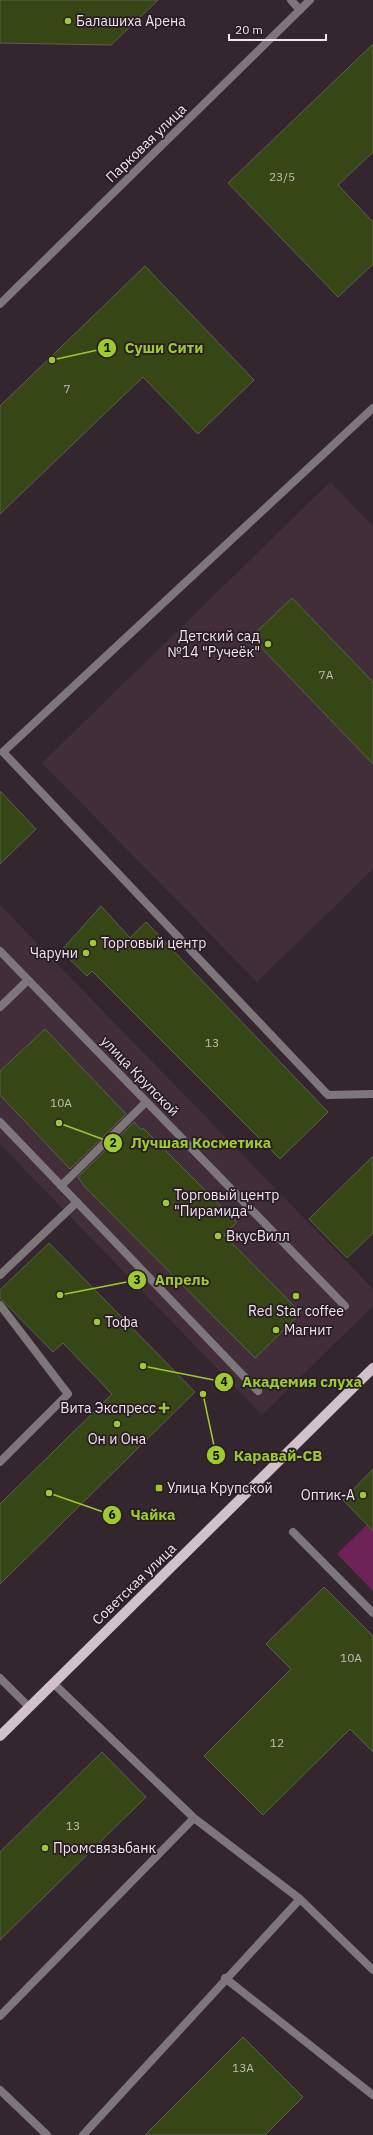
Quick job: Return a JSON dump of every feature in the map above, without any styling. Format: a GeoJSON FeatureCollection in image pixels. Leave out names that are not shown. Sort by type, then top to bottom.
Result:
{"type":"FeatureCollection","features":[{"type":"Feature","properties":{"kind":"main road","name":"Советская улица"},"geometry":{"type":"LineString","coordinates":[[0,1736],[373,1368]]}},
{"type":"Feature","properties":{"kind":"street"},"geometry":{"type":"LineString","coordinates":[[291,0],[300,10]]}},
{"type":"Feature","properties":{"kind":"street","name":"Парковая улица"},"geometry":{"type":"LineString","coordinates":[[0,304],[310,0]]}},
{"type":"Feature","properties":{"kind":"street"},"geometry":{"type":"LineString","coordinates":[[373,408],[3,752],[328,1095],[373,1094]]}},
{"type":"Feature","properties":{"kind":"street","name":"улица Крупской"},"geometry":{"type":"LineString","coordinates":[[0,951],[345,1306]]}},
{"type":"Feature","properties":{"kind":"street"},"geometry":{"type":"LineString","coordinates":[[0,1007],[28,980]]}},
{"type":"Feature","properties":{"kind":"street"},"geometry":{"type":"LineString","coordinates":[[61,1186],[146,1102]]}},
{"type":"Feature","properties":{"kind":"street"},"geometry":{"type":"LineString","coordinates":[[0,1122],[258,1391]]}},
{"type":"Feature","properties":{"kind":"street"},"geometry":{"type":"LineString","coordinates":[[0,1275],[77,1202]]}},
{"type":"Feature","properties":{"kind":"street"},"geometry":{"type":"LineString","coordinates":[[0,1305],[68,1394],[0,1462]]}},
{"type":"Feature","properties":{"kind":"street"},"geometry":{"type":"LineString","coordinates":[[293,1532],[373,1613]]}},
{"type":"Feature","properties":{"kind":"street"},"geometry":{"type":"LineString","coordinates":[[0,1678],[29,1707]]}},
{"type":"Feature","properties":{"kind":"street"},"geometry":{"type":"LineString","coordinates":[[53,1683],[194,1818],[300,1899],[373,1970]]}},
{"type":"Feature","properties":{"kind":"street"},"geometry":{"type":"LineString","coordinates":[[0,2016],[194,1818]]}},
{"type":"Feature","properties":{"kind":"street"},"geometry":{"type":"LineString","coordinates":[[83,2135],[300,1899]]}},
{"type":"Feature","properties":{"kind":"street"},"geometry":{"type":"LineString","coordinates":[[226,1978],[373,2094]]}},
{"type":"Feature","properties":{"kind":"street"},"geometry":{"type":"LineString","coordinates":[[0,2090],[47,2135]]}},
{"type":"Feature","properties":{"kind":"shaded area","name":"Детский сад №14 \"Ручеёк\""},"geometry":{"type":"Polygon","coordinates":[[[330,482],[373,526],[373,869],[257,982],[42,763],[330,482]]]}},
{"type":"Feature","properties":{"kind":"shaded area"},"geometry":{"type":"Polygon","coordinates":[[[0,905],[373,1289],[373,1306],[262,1415],[0,1144],[0,905]]]}},
{"type":"Feature","properties":{"kind":"shaded area"},"geometry":{"type":"Polygon","coordinates":[[[373,1519],[373,1591],[337,1554],[373,1519]]]}},
{"type":"Feature","properties":{"kind":"building","name":"Балашиха Арена"},"geometry":{"type":"Polygon","coordinates":[[[0,0],[158,0],[111,45],[0,43],[0,0]]]}},
{"type":"Feature","properties":{"kind":"building"},"geometry":{"type":"Polygon","coordinates":[[[373,44],[373,152],[338,185],[373,222],[373,264],[338,297],[228,183],[373,44]]]}},
{"type":"Feature","properties":{"kind":"building"},"geometry":{"type":"Polygon","coordinates":[[[145,266],[254,380],[198,434],[143,377],[0,514],[0,406],[145,266]]]}},
{"type":"Feature","properties":{"kind":"building"},"geometry":{"type":"Polygon","coordinates":[[[292,598],[373,682],[373,764],[251,637],[292,598]]]}},
{"type":"Feature","properties":{"kind":"building"},"geometry":{"type":"Polygon","coordinates":[[[0,791],[36,829],[0,864],[0,791]]]}},
{"type":"Feature","properties":{"kind":"building"},"geometry":{"type":"Polygon","coordinates":[[[101,906],[130,938],[146,922],[328,1112],[280,1159],[92,971],[87,976],[61,951],[101,906]]]}},
{"type":"Feature","properties":{"kind":"building"},"geometry":{"type":"Polygon","coordinates":[[[45,1029],[126,1114],[70,1169],[0,1095],[0,1071],[45,1029]]]}},
{"type":"Feature","properties":{"kind":"building"},"geometry":{"type":"Polygon","coordinates":[[[134,1122],[141,1130],[143,1128],[237,1222],[224,1235],[301,1313],[255,1358],[84,1186],[78,1177],[134,1122]]]}},
{"type":"Feature","properties":{"kind":"building"},"geometry":{"type":"Polygon","coordinates":[[[373,1156],[373,1233],[347,1258],[309,1219],[373,1156]]]}},
{"type":"Feature","properties":{"kind":"building"},"geometry":{"type":"Polygon","coordinates":[[[49,1243],[195,1392],[0,1584],[0,1504],[112,1394],[63,1343],[53,1352],[0,1298],[0,1290],[49,1243]]]}},
{"type":"Feature","properties":{"kind":"building"},"geometry":{"type":"Polygon","coordinates":[[[373,1469],[373,1531],[343,1500],[373,1469]]]}},
{"type":"Feature","properties":{"kind":"building"},"geometry":{"type":"Polygon","coordinates":[[[324,1587],[373,1636],[373,1752],[350,1729],[263,1815],[204,1756],[291,1669],[266,1644],[324,1587]]]}},
{"type":"Feature","properties":{"kind":"building"},"geometry":{"type":"Polygon","coordinates":[[[102,1752],[146,1797],[0,1940],[0,1852],[102,1752]]]}},
{"type":"Feature","properties":{"kind":"building"},"geometry":{"type":"Polygon","coordinates":[[[243,2037],[303,2097],[265,2135],[145,2135],[243,2037]]]}},
{"type":"Feature","properties":{"kind":"place","name":"Балашиха Арена"},"geometry":{"type":"Point","coordinates":[68,21]}},
{"type":"Feature","properties":{"kind":"place","name":"Суши Сити"},"geometry":{"type":"Point","coordinates":[52,360]}},
{"type":"Feature","properties":{"kind":"place","name":"Детский сад №14 \"Ручеёк\""},"geometry":{"type":"Point","coordinates":[268,644]}},
{"type":"Feature","properties":{"kind":"place","name":"Торговый центр"},"geometry":{"type":"Point","coordinates":[93,943]}},
{"type":"Feature","properties":{"kind":"place","name":"Чаруни"},"geometry":{"type":"Point","coordinates":[86,953]}},
{"type":"Feature","properties":{"kind":"place","name":"Лучшая Косметика"},"geometry":{"type":"Point","coordinates":[59,1123]}},
{"type":"Feature","properties":{"kind":"place","name":"Торговый центр \"Пирамида\""},"geometry":{"type":"Point","coordinates":[166,1203]}},
{"type":"Feature","properties":{"kind":"place","name":"ВкусВилл"},"geometry":{"type":"Point","coordinates":[218,1236]}},
{"type":"Feature","properties":{"kind":"place","name":"Апрель"},"geometry":{"type":"Point","coordinates":[60,1295]}},
{"type":"Feature","properties":{"kind":"place","name":"Red Star coffee"},"geometry":{"type":"Point","coordinates":[296,1296]}},
{"type":"Feature","properties":{"kind":"place","name":"Тофа"},"geometry":{"type":"Point","coordinates":[97,1322]}},
{"type":"Feature","properties":{"kind":"place","name":"Магнит"},"geometry":{"type":"Point","coordinates":[276,1330]}},
{"type":"Feature","properties":{"kind":"place","name":"Академия слуха"},"geometry":{"type":"Point","coordinates":[143,1366]}},
{"type":"Feature","properties":{"kind":"place","name":"Каравай-СВ"},"geometry":{"type":"Point","coordinates":[203,1394]}},
{"type":"Feature","properties":{"kind":"place","name":"Вита Экспресс"},"geometry":{"type":"Point","coordinates":[164,1408]}},
{"type":"Feature","properties":{"kind":"place","name":"Он и Она"},"geometry":{"type":"Point","coordinates":[117,1424]}},
{"type":"Feature","properties":{"kind":"place","name":"Улица Крупской"},"geometry":{"type":"Point","coordinates":[159,1488]}},
{"type":"Feature","properties":{"kind":"place","name":"Чайка"},"geometry":{"type":"Point","coordinates":[49,1493]}},
{"type":"Feature","properties":{"kind":"place","name":"Оптик-А"},"geometry":{"type":"Point","coordinates":[363,1495]}},
{"type":"Feature","properties":{"kind":"place","name":"Промсвязьбанк"},"geometry":{"type":"Point","coordinates":[45,1848]}}]}
